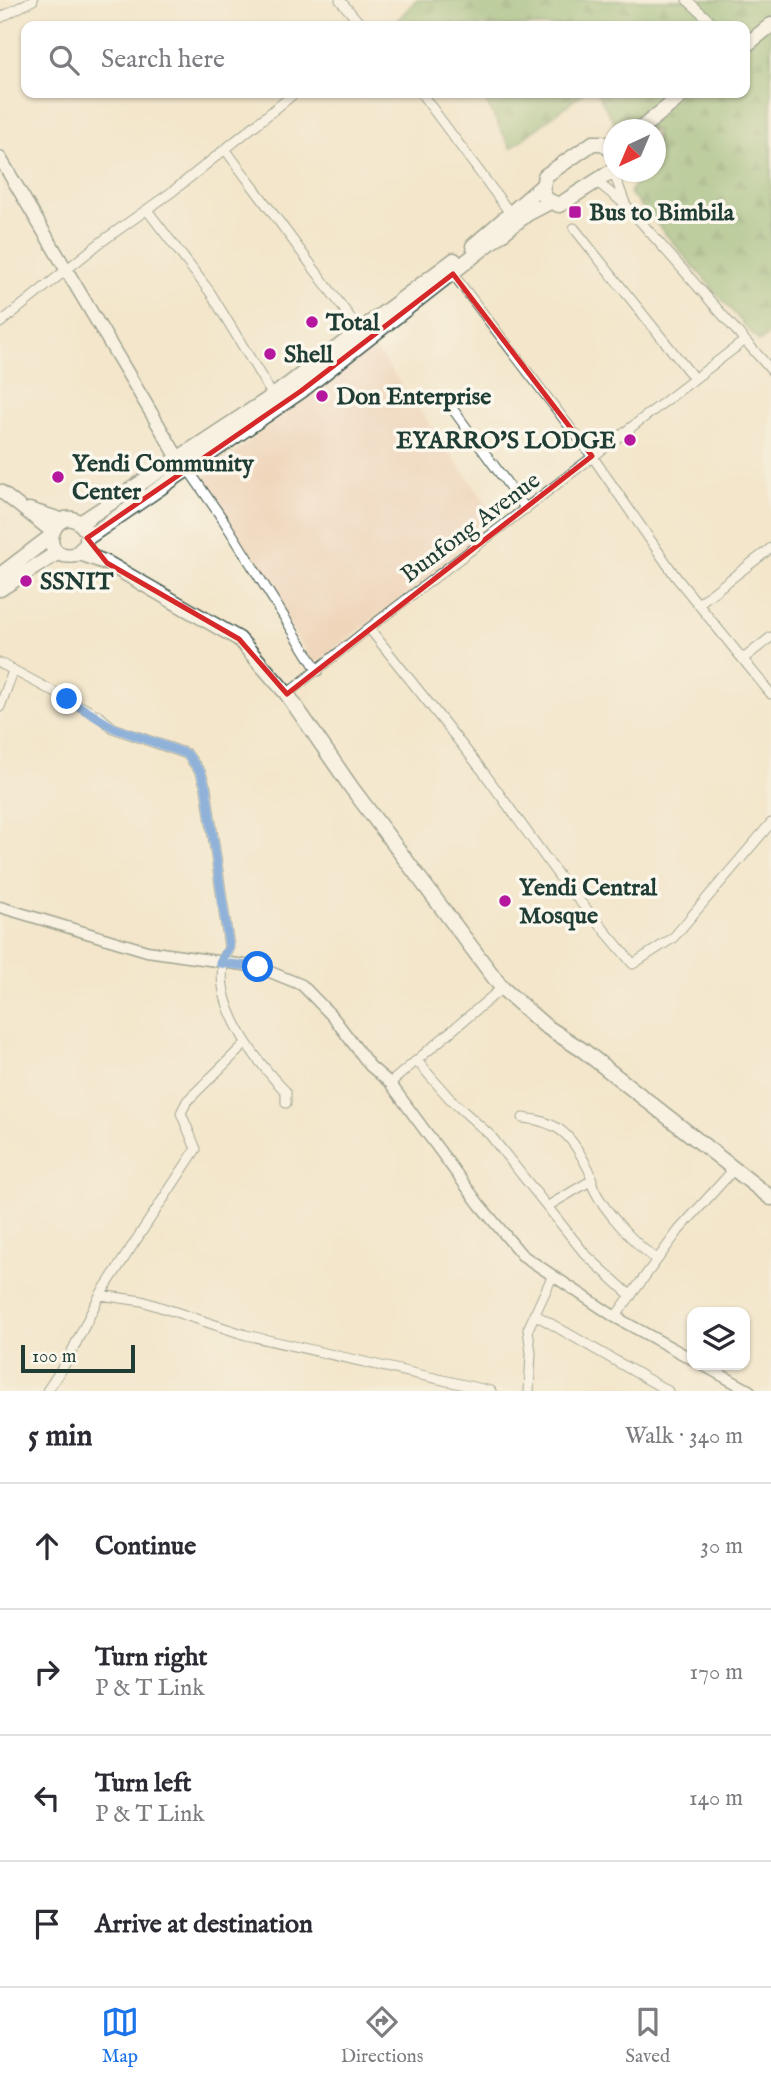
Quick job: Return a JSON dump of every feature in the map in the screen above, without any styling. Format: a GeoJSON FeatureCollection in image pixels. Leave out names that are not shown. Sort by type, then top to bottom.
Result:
{"type":"FeatureCollection","features":[{"type":"Feature","properties":{"kind":"highway"},"geometry":{"type":"LineString","coordinates":[[750,42],[771,25]]}},
{"type":"Feature","properties":{"kind":"highway"},"geometry":{"type":"LineString","coordinates":[[653,119],[679,98]]}},
{"type":"Feature","properties":{"kind":"highway"},"geometry":{"type":"LineString","coordinates":[[0,589],[57,553],[69,556],[84,545],[183,463],[473,246],[541,187],[545,176],[593,143],[603,144]]}},
{"type":"Feature","properties":{"kind":"highway"},"geometry":{"type":"LineString","coordinates":[[0,575],[51,534],[64,520],[80,523],[301,391],[527,214],[550,202],[565,203],[603,178]]}},
{"type":"Feature","properties":{"kind":"highway"},"geometry":{"type":"LineString","coordinates":[[541,187],[550,202]]}},
{"type":"Feature","properties":{"kind":"highway"},"geometry":{"type":"LineString","coordinates":[[80,523],[84,545],[107,563],[239,639],[287,694],[359,798],[502,988],[544,1025],[584,1051],[771,1198]]}},
{"type":"Feature","properties":{"kind":"highway"},"geometry":{"type":"LineString","coordinates":[[51,534],[57,553]]}},
{"type":"Feature","properties":{"kind":"main road"},"geometry":{"type":"LineString","coordinates":[[0,159],[183,463]]}},
{"type":"Feature","properties":{"kind":"main road"},"geometry":{"type":"LineString","coordinates":[[0,491],[51,534]]}},
{"type":"Feature","properties":{"kind":"main road"},"geometry":{"type":"LineString","coordinates":[[22,507],[64,520]]}},
{"type":"Feature","properties":{"kind":"street"},"geometry":{"type":"LineString","coordinates":[[0,18],[33,0]]}},
{"type":"Feature","properties":{"kind":"street"},"geometry":{"type":"LineString","coordinates":[[340,0],[358,21]]}},
{"type":"Feature","properties":{"kind":"street"},"geometry":{"type":"LineString","coordinates":[[687,0],[710,21]]}},
{"type":"Feature","properties":{"kind":"street"},"geometry":{"type":"LineString","coordinates":[[0,323],[289,98]]}},
{"type":"Feature","properties":{"kind":"street"},"geometry":{"type":"LineString","coordinates":[[425,98],[509,213]]}},
{"type":"Feature","properties":{"kind":"street"},"geometry":{"type":"LineString","coordinates":[[225,149],[361,332]]}},
{"type":"Feature","properties":{"kind":"street"},"geometry":{"type":"LineString","coordinates":[[597,182],[626,205],[771,370]]}},
{"type":"Feature","properties":{"kind":"street"},"geometry":{"type":"LineString","coordinates":[[617,182],[626,205]]}},
{"type":"Feature","properties":{"kind":"street"},"geometry":{"type":"LineString","coordinates":[[147,211],[210,292],[273,396]]}},
{"type":"Feature","properties":{"kind":"street"},"geometry":{"type":"LineString","coordinates":[[574,228],[693,377]]}},
{"type":"Feature","properties":{"kind":"street"},"geometry":{"type":"LineString","coordinates":[[453,274],[592,456],[657,552],[771,694]]}},
{"type":"Feature","properties":{"kind":"street","name":"Bunfong Avenue"},"geometry":{"type":"LineString","coordinates":[[287,694],[693,377],[744,341]]}},
{"type":"Feature","properties":{"kind":"street"},"geometry":{"type":"LineString","coordinates":[[449,404],[526,509]]}},
{"type":"Feature","properties":{"kind":"street"},"geometry":{"type":"LineString","coordinates":[[183,463],[224,521],[318,671]]}},
{"type":"Feature","properties":{"kind":"street"},"geometry":{"type":"LineString","coordinates":[[698,604],[771,548]]}},
{"type":"Feature","properties":{"kind":"street"},"geometry":{"type":"LineString","coordinates":[[369,628],[485,774],[561,879],[633,964],[673,938],[771,822]]}},
{"type":"Feature","properties":{"kind":"street"},"geometry":{"type":"LineString","coordinates":[[743,659],[771,637]]}},
{"type":"Feature","properties":{"kind":"street"},"geometry":{"type":"LineString","coordinates":[[0,663],[99,716],[114,728],[187,754],[201,773],[206,788],[229,947],[220,963],[222,981],[245,1044],[286,1092],[286,1104]]}},
{"type":"Feature","properties":{"kind":"street"},"geometry":{"type":"LineString","coordinates":[[0,707],[13,671]]}},
{"type":"Feature","properties":{"kind":"street"},"geometry":{"type":"LineString","coordinates":[[0,907],[147,951],[258,967],[302,985],[333,1017],[370,1066],[390,1083],[487,1214],[522,1255],[552,1278],[615,1317],[687,1356]]}},
{"type":"Feature","properties":{"kind":"street"},"geometry":{"type":"LineString","coordinates":[[390,1083],[502,988]]}},
{"type":"Feature","properties":{"kind":"street"},"geometry":{"type":"LineString","coordinates":[[47,1391],[68,1359],[100,1295],[196,1149],[181,1113],[187,1101],[245,1044]]}},
{"type":"Feature","properties":{"kind":"street"},"geometry":{"type":"LineString","coordinates":[[417,1061],[451,1100],[490,1135],[586,1255],[632,1296]]}},
{"type":"Feature","properties":{"kind":"street"},"geometry":{"type":"LineString","coordinates":[[523,1118],[553,1122],[577,1150],[595,1190],[638,1246],[656,1259]]}},
{"type":"Feature","properties":{"kind":"street"},"geometry":{"type":"LineString","coordinates":[[615,1317],[656,1259],[734,1168]]}},
{"type":"Feature","properties":{"kind":"street"},"geometry":{"type":"LineString","coordinates":[[548,1206],[592,1180]]}},
{"type":"Feature","properties":{"kind":"street"},"geometry":{"type":"LineString","coordinates":[[529,1391],[531,1353],[528,1329],[552,1278]]}},
{"type":"Feature","properties":{"kind":"street"},"geometry":{"type":"LineString","coordinates":[[100,1295],[142,1301],[255,1337],[491,1391]]}},
{"type":"Feature","properties":{"kind":"street"},"geometry":{"type":"LineString","coordinates":[[534,1314],[668,1391]]}},
{"type":"Feature","properties":{"kind":"street"},"geometry":{"type":"LineString","coordinates":[[712,1370],[750,1391]]}},
{"type":"Feature","properties":{"kind":"highlighted area"},"geometry":{"type":"Polygon","coordinates":[[[453,274],[592,456],[287,694],[239,639],[107,563],[87,538],[301,391],[453,274]]]}},
{"type":"Feature","properties":{"kind":"shaded area"},"geometry":{"type":"Polygon","coordinates":[[[371,343],[500,522],[314,665],[199,481],[371,343]]]}},
{"type":"Feature","properties":{"kind":"green space"},"geometry":{"type":"Polygon","coordinates":[[[416,0],[771,0],[771,333],[759,342],[630,193],[636,182],[666,182],[666,119],[612,119],[600,98],[750,98],[750,21],[397,21],[416,0]]]}},
{"type":"Feature","properties":{"kind":"green space"},"geometry":{"type":"Polygon","coordinates":[[[484,98],[576,98],[511,148],[484,98]]]}},
{"type":"Feature","properties":{"kind":"place","name":"Bus to Bimbila"},"geometry":{"type":"Point","coordinates":[575,212]}},
{"type":"Feature","properties":{"kind":"place","name":"Total"},"geometry":{"type":"Point","coordinates":[312,322]}},
{"type":"Feature","properties":{"kind":"place","name":"Shell"},"geometry":{"type":"Point","coordinates":[270,354]}},
{"type":"Feature","properties":{"kind":"place","name":"Don Enterprise"},"geometry":{"type":"Point","coordinates":[322,396]}},
{"type":"Feature","properties":{"kind":"place","name":"EYARRO'S LODGE"},"geometry":{"type":"Point","coordinates":[630,440]}},
{"type":"Feature","properties":{"kind":"place","name":"Yendi Community Center"},"geometry":{"type":"Point","coordinates":[58,477]}},
{"type":"Feature","properties":{"kind":"place","name":"SSNIT"},"geometry":{"type":"Point","coordinates":[26,581]}},
{"type":"Feature","properties":{"kind":"place","name":"Yendi Central Mosque"},"geometry":{"type":"Point","coordinates":[505,901]}},
{"type":"Feature","properties":{"kind":"route"},"geometry":{"type":"LineString","coordinates":[[67,699],[99,716],[114,728],[187,754],[201,773],[206,788],[229,947],[220,963],[258,967]]}}]}
